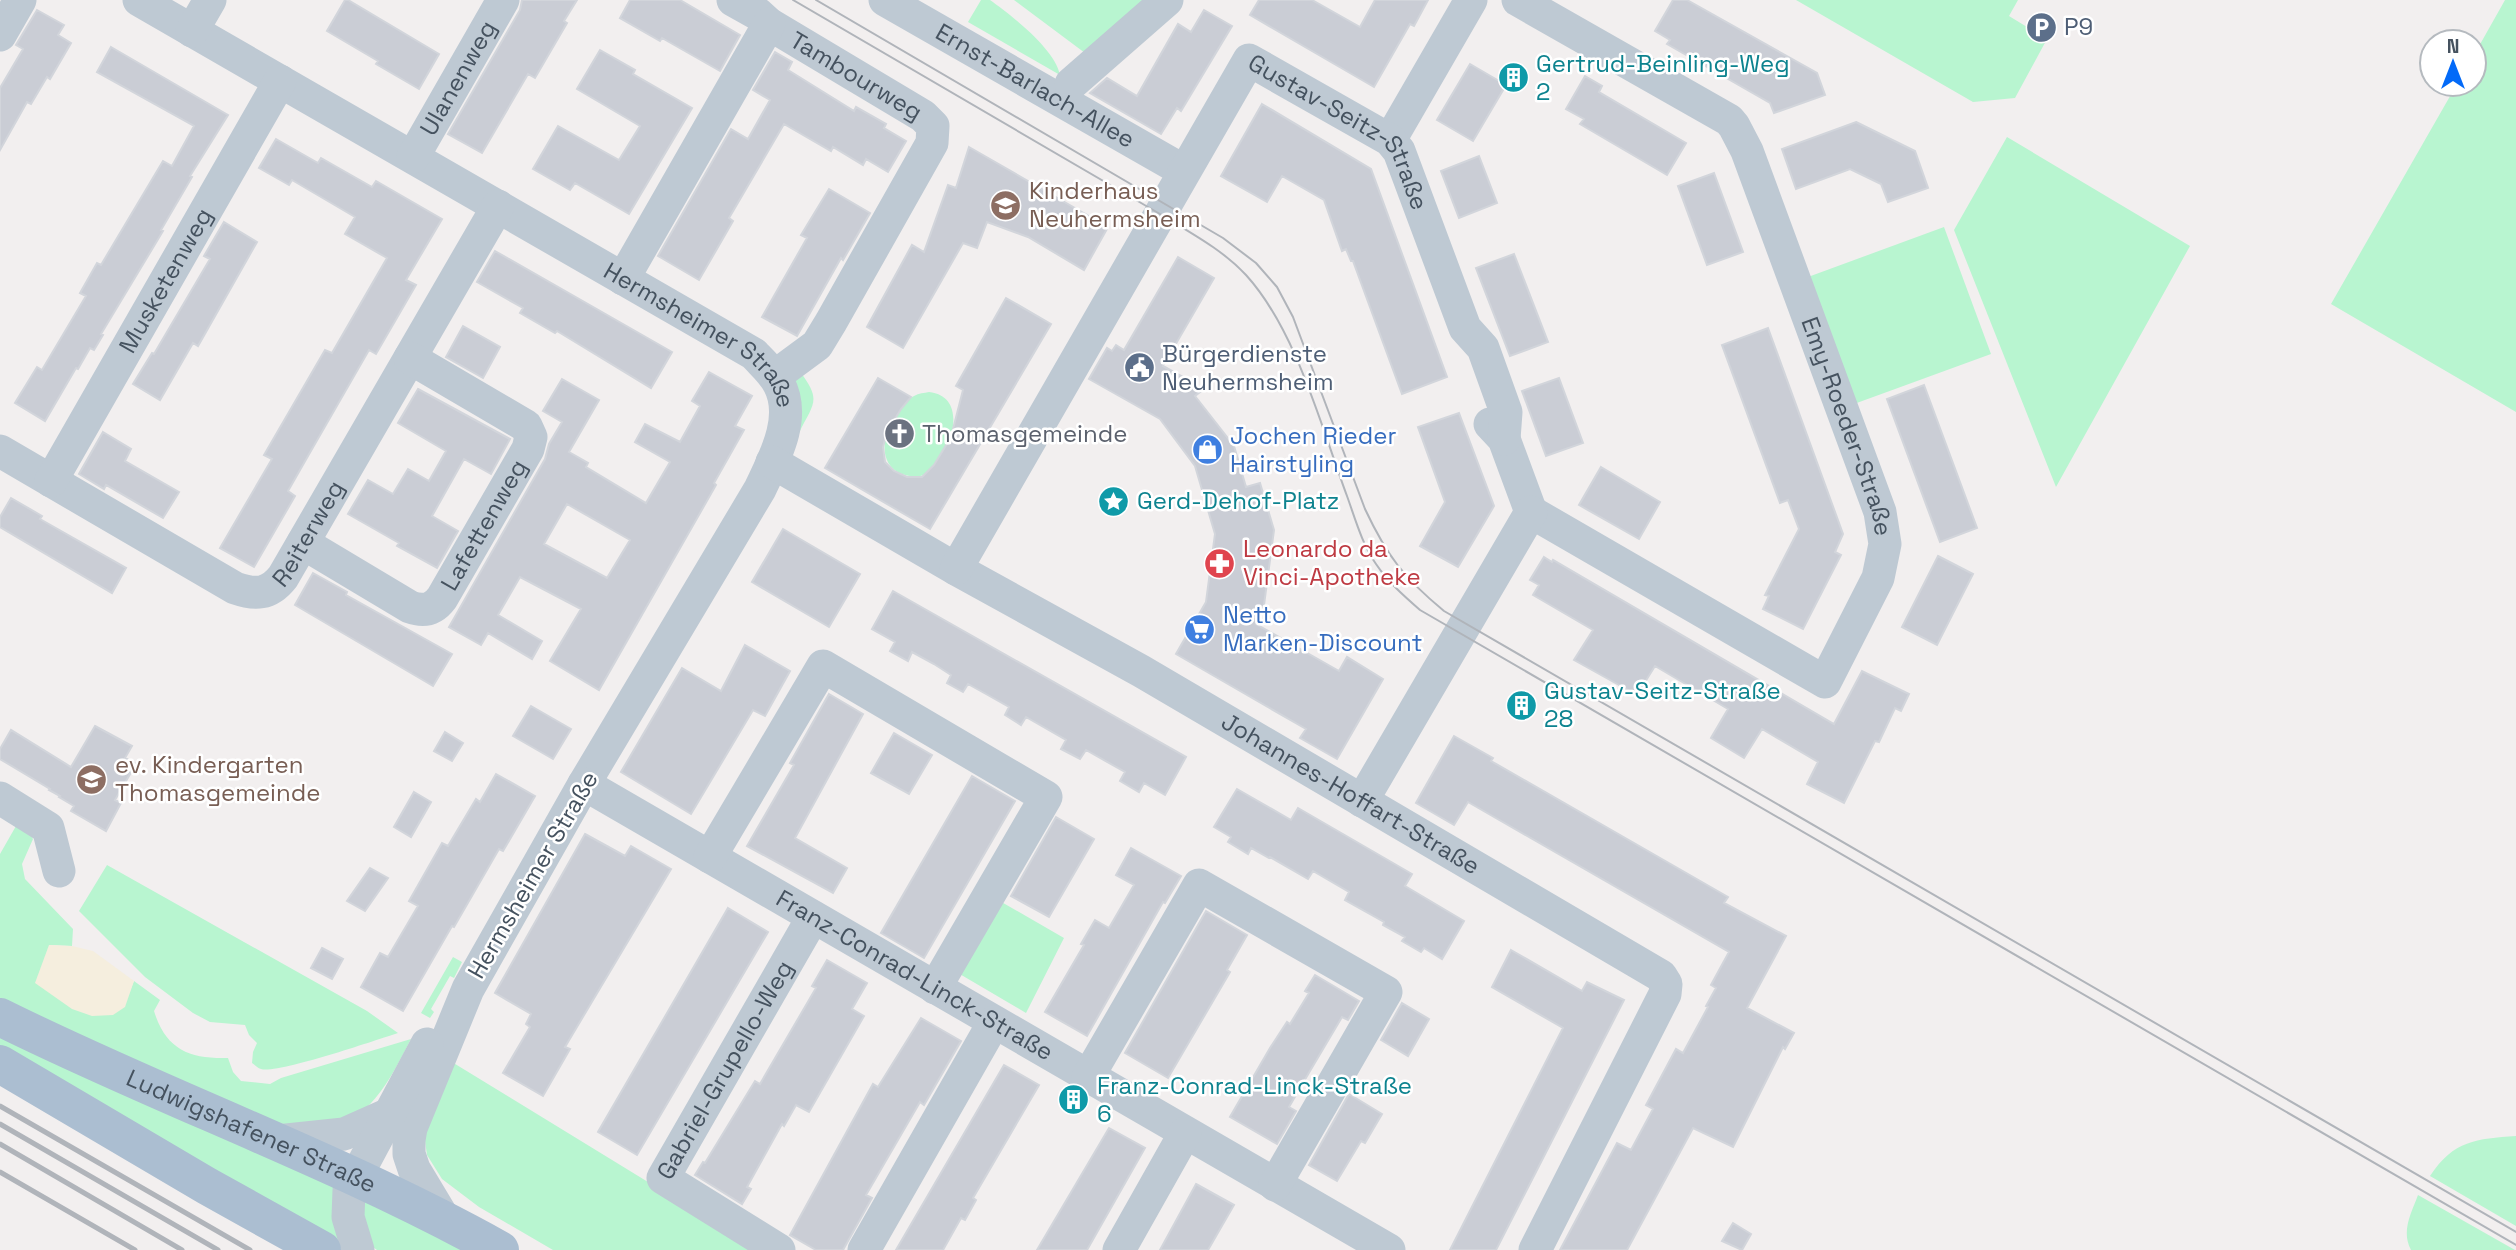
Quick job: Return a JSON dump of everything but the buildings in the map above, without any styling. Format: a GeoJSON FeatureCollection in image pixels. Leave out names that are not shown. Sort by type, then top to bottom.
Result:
{"type":"FeatureCollection","features":[{"type":"Feature","properties":{"kind":"main road","name":"Ludwigshafener Straße"},"geometry":{"type":"LineString","coordinates":[[0,1017],[117,1072],[358,1177],[500,1250]]}},
{"type":"Feature","properties":{"kind":"main road"},"geometry":{"type":"LineString","coordinates":[[0,1064],[322,1250]]}},
{"type":"Feature","properties":{"kind":"street"},"geometry":{"type":"LineString","coordinates":[[0,35],[20,0]]}},
{"type":"Feature","properties":{"kind":"street","name":"Hermsheimer Straße"},"geometry":{"type":"LineString","coordinates":[[139,0],[754,354],[775,376],[781,388],[785,415],[780,444],[760,489],[584,784],[468,989],[411,1128],[409,1154],[414,1169],[444,1219]]}},
{"type":"Feature","properties":{"kind":"street"},"geometry":{"type":"LineString","coordinates":[[192,31],[210,0]]}},
{"type":"Feature","properties":{"kind":"street","name":"Ulanenweg"},"geometry":{"type":"LineString","coordinates":[[413,158],[503,0]]}},
{"type":"Feature","properties":{"kind":"street"},"geometry":{"type":"LineString","coordinates":[[733,0],[758,14],[769,24]]}},
{"type":"Feature","properties":{"kind":"street","name":"Ernst-Barlach-Allee"},"geometry":{"type":"LineString","coordinates":[[886,0],[1184,171]]}},
{"type":"Feature","properties":{"kind":"street"},"geometry":{"type":"LineString","coordinates":[[1071,84],[1167,0]]}},
{"type":"Feature","properties":{"kind":"street"},"geometry":{"type":"LineString","coordinates":[[1390,139],[1471,0]]}},
{"type":"Feature","properties":{"kind":"street","name":"Emy-Roeder-Straße"},"geometry":{"type":"LineString","coordinates":[[1518,0],[1729,120],[1734,126],[1747,151],[1880,512],[1885,544],[1878,578],[1825,682],[1531,512]]}},
{"type":"Feature","properties":{"kind":"street","name":"Tambourweg"},"geometry":{"type":"LineString","coordinates":[[623,279],[769,24],[923,116],[933,126],[932,143],[831,322],[817,345],[775,376]]}},
{"type":"Feature","properties":{"kind":"street","name":"Gustav-Seitz-Straße"},"geometry":{"type":"LineString","coordinates":[[956,569],[1248,60],[1390,139],[1399,151],[1465,328],[1483,348],[1506,412],[1504,439],[1531,512]]}},
{"type":"Feature","properties":{"kind":"street","name":"Musketenweg"},"geometry":{"type":"LineString","coordinates":[[51,481],[280,80]]}},
{"type":"Feature","properties":{"kind":"street","name":"Reiterweg"},"geometry":{"type":"LineString","coordinates":[[0,452],[235,588],[264,593],[276,586],[303,543],[498,206]]}},
{"type":"Feature","properties":{"kind":"street","name":"Lafettenweg"},"geometry":{"type":"LineString","coordinates":[[303,543],[410,607],[419,610],[432,608],[440,602],[528,449],[530,433],[523,424],[410,359]]}},
{"type":"Feature","properties":{"kind":"street","name":"Johannes-Hoffart-Straße"},"geometry":{"type":"LineString","coordinates":[[772,462],[956,569],[1141,671],[1655,973],[1666,984],[1665,994],[1535,1250]]}},
{"type":"Feature","properties":{"kind":"street"},"geometry":{"type":"LineString","coordinates":[[1362,801],[1531,512]]}},
{"type":"Feature","properties":{"kind":"street"},"geometry":{"type":"LineString","coordinates":[[710,857],[823,666],[1046,797],[935,988]]}},
{"type":"Feature","properties":{"kind":"street","name":"Franz-Conrad-Linck-Straße"},"geometry":{"type":"LineString","coordinates":[[584,784],[1389,1250]]}},
{"type":"Feature","properties":{"kind":"street"},"geometry":{"type":"LineString","coordinates":[[0,798],[48,828],[59,871]]}},
{"type":"Feature","properties":{"kind":"street"},"geometry":{"type":"LineString","coordinates":[[1088,1077],[1199,885],[1386,992],[1275,1185]]}},
{"type":"Feature","properties":{"kind":"street","name":"Gabriel-Grupello-Weg"},"geometry":{"type":"LineString","coordinates":[[779,1250],[663,1178],[813,917]]}},
{"type":"Feature","properties":{"kind":"street","name":"Hermsheimer Straße"},"geometry":{"type":"LineString","coordinates":[[358,1250],[350,1230],[349,1190],[444,1015],[468,989]]}},
{"type":"Feature","properties":{"kind":"street"},"geometry":{"type":"LineString","coordinates":[[864,1250],[994,1022]]}},
{"type":"Feature","properties":{"kind":"street"},"geometry":{"type":"LineString","coordinates":[[277,1141],[344,1134],[389,1114]]}},
{"type":"Feature","properties":{"kind":"street"},"geometry":{"type":"LineString","coordinates":[[1119,1250],[1185,1133]]}},
{"type":"Feature","properties":{"kind":"green space"},"geometry":{"type":"Polygon","coordinates":[[[981,0],[990,0],[1031,33],[1050,54],[1060,75],[968,22],[981,0]]]}},
{"type":"Feature","properties":{"kind":"green space"},"geometry":{"type":"Polygon","coordinates":[[[1014,0],[1147,0],[1085,53],[1014,0]]]}},
{"type":"Feature","properties":{"kind":"green space"},"geometry":{"type":"Polygon","coordinates":[[[1796,0],[2018,0],[2009,16],[2047,39],[2015,98],[1973,102],[1796,0]]]}},
{"type":"Feature","properties":{"kind":"green space"},"geometry":{"type":"Polygon","coordinates":[[[2505,0],[2516,0],[2516,412],[2331,304],[2449,98],[2488,98],[2488,30],[2505,0]]]}},
{"type":"Feature","properties":{"kind":"green space"},"geometry":{"type":"Polygon","coordinates":[[[2007,137],[2190,246],[2056,487],[1954,230],[2007,137]]]}},
{"type":"Feature","properties":{"kind":"green space"},"geometry":{"type":"Polygon","coordinates":[[[1944,227],[1991,354],[1854,404],[1808,277],[1944,227]]]}},
{"type":"Feature","properties":{"kind":"green space"},"geometry":{"type":"Polygon","coordinates":[[[801,373],[812,390],[813,403],[799,433],[793,381],[801,373]]]}},
{"type":"Feature","properties":{"kind":"green space"},"geometry":{"type":"Polygon","coordinates":[[[929,392],[942,396],[950,405],[953,417],[948,444],[933,468],[923,475],[915,477],[902,474],[892,467],[886,458],[886,435],[897,412],[905,403],[916,395],[929,392]]]}},
{"type":"Feature","properties":{"kind":"green space"},"geometry":{"type":"Polygon","coordinates":[[[20,819],[33,839],[22,864],[25,879],[73,929],[72,946],[49,945],[123,1008],[134,981],[160,1000],[154,1011],[165,1035],[173,1043],[181,1050],[202,1057],[228,1058],[233,1072],[241,1081],[270,1084],[281,1078],[411,1039],[374,1100],[360,1113],[325,1126],[273,1122],[0,1003],[0,854],[20,819]]]}},
{"type":"Feature","properties":{"kind":"green space"},"geometry":{"type":"Polygon","coordinates":[[[107,865],[367,1011],[398,1033],[306,1062],[271,1069],[258,1068],[252,1063],[257,1043],[249,1035],[245,1025],[210,1022],[193,1013],[145,977],[79,911],[107,865]]]}},
{"type":"Feature","properties":{"kind":"green space"},"geometry":{"type":"Polygon","coordinates":[[[998,900],[1064,938],[1026,1013],[958,973],[998,900]]]}},
{"type":"Feature","properties":{"kind":"green space"},"geometry":{"type":"Polygon","coordinates":[[[453,957],[462,962],[454,978],[450,976],[431,1009],[434,1012],[430,1018],[421,1013],[453,957]]]}},
{"type":"Feature","properties":{"kind":"green space"},"geometry":{"type":"Polygon","coordinates":[[[0,1033],[337,1182],[342,1246],[0,1050],[0,1033]]]}},
{"type":"Feature","properties":{"kind":"green space"},"geometry":{"type":"Polygon","coordinates":[[[447,1059],[759,1250],[553,1250],[479,1207],[442,1179],[427,1155],[423,1127],[447,1059]]]}},
{"type":"Feature","properties":{"kind":"green space"},"geometry":{"type":"Polygon","coordinates":[[[2516,1136],[2516,1226],[2430,1176],[2457,1148],[2478,1140],[2516,1136]]]}},
{"type":"Feature","properties":{"kind":"green space"},"geometry":{"type":"Polygon","coordinates":[[[364,1193],[473,1250],[377,1250],[363,1231],[364,1193]]]}},
{"type":"Feature","properties":{"kind":"green space"},"geometry":{"type":"Polygon","coordinates":[[[2418,1195],[2515,1250],[2411,1250],[2407,1229],[2418,1195]]]}},
{"type":"Feature","properties":{"kind":"sand"},"geometry":{"type":"Polygon","coordinates":[[[49,945],[72,946],[93,951],[134,981],[125,1007],[113,1015],[92,1016],[72,1009],[35,983],[49,945]]]}},
{"type":"Feature","properties":{"kind":"tram line"},"geometry":{"type":"LineString","coordinates":[[793,0],[1160,214],[1237,266],[1264,297],[1293,351],[1367,548],[1386,577],[1420,610],[2516,1245]]}},
{"type":"Feature","properties":{"kind":"tram line"},"geometry":{"type":"LineString","coordinates":[[816,0],[1223,238],[1256,263],[1277,287],[1293,317],[1373,526],[1398,565],[1418,588],[1444,611],[2516,1232]]}},
{"type":"Feature","properties":{"kind":"railway"},"geometry":{"type":"LineString","coordinates":[[0,1106],[250,1250]]}},
{"type":"Feature","properties":{"kind":"railway"},"geometry":{"type":"LineString","coordinates":[[0,1124],[218,1250]]}},
{"type":"Feature","properties":{"kind":"railway"},"geometry":{"type":"LineString","coordinates":[[0,1144],[182,1250]]}},
{"type":"Feature","properties":{"kind":"railway"},"geometry":{"type":"LineString","coordinates":[[0,1172],[135,1250]]}},
{"type":"Feature","properties":{"kind":"place","name":"P9"},"geometry":{"type":"Point","coordinates":[2041,27]}},
{"type":"Feature","properties":{"kind":"place","name":"Gertrud-Beinling-Weg 2"},"geometry":{"type":"Point","coordinates":[1513,78]}},
{"type":"Feature","properties":{"kind":"place","name":"Kinderhaus Neuhermsheim"},"geometry":{"type":"Point","coordinates":[1006,205]}},
{"type":"Feature","properties":{"kind":"place","name":"Bürgerdienste Neuhermsheim"},"geometry":{"type":"Point","coordinates":[1139,368]}},
{"type":"Feature","properties":{"kind":"place","name":"Thomasgemeinde"},"geometry":{"type":"Point","coordinates":[899,434]}},
{"type":"Feature","properties":{"kind":"place","name":"Jochen Rieder Hairstyling"},"geometry":{"type":"Point","coordinates":[1207,450]}},
{"type":"Feature","properties":{"kind":"place","name":"Gerd-Dehof-Platz"},"geometry":{"type":"Point","coordinates":[1114,501]}},
{"type":"Feature","properties":{"kind":"place","name":"Leonardo da Vinci-Apotheke"},"geometry":{"type":"Point","coordinates":[1220,563]}},
{"type":"Feature","properties":{"kind":"place","name":"Netto Marken-Discount"},"geometry":{"type":"Point","coordinates":[1200,629]}},
{"type":"Feature","properties":{"kind":"place","name":"Gustav-Seitz-Straße 28"},"geometry":{"type":"Point","coordinates":[1521,705]}},
{"type":"Feature","properties":{"kind":"place","name":"ev. Kindergarten Thomasgemeinde"},"geometry":{"type":"Point","coordinates":[92,779]}},
{"type":"Feature","properties":{"kind":"place","name":"Franz-Conrad-Linck-Straße 6"},"geometry":{"type":"Point","coordinates":[1074,1100]}}]}
